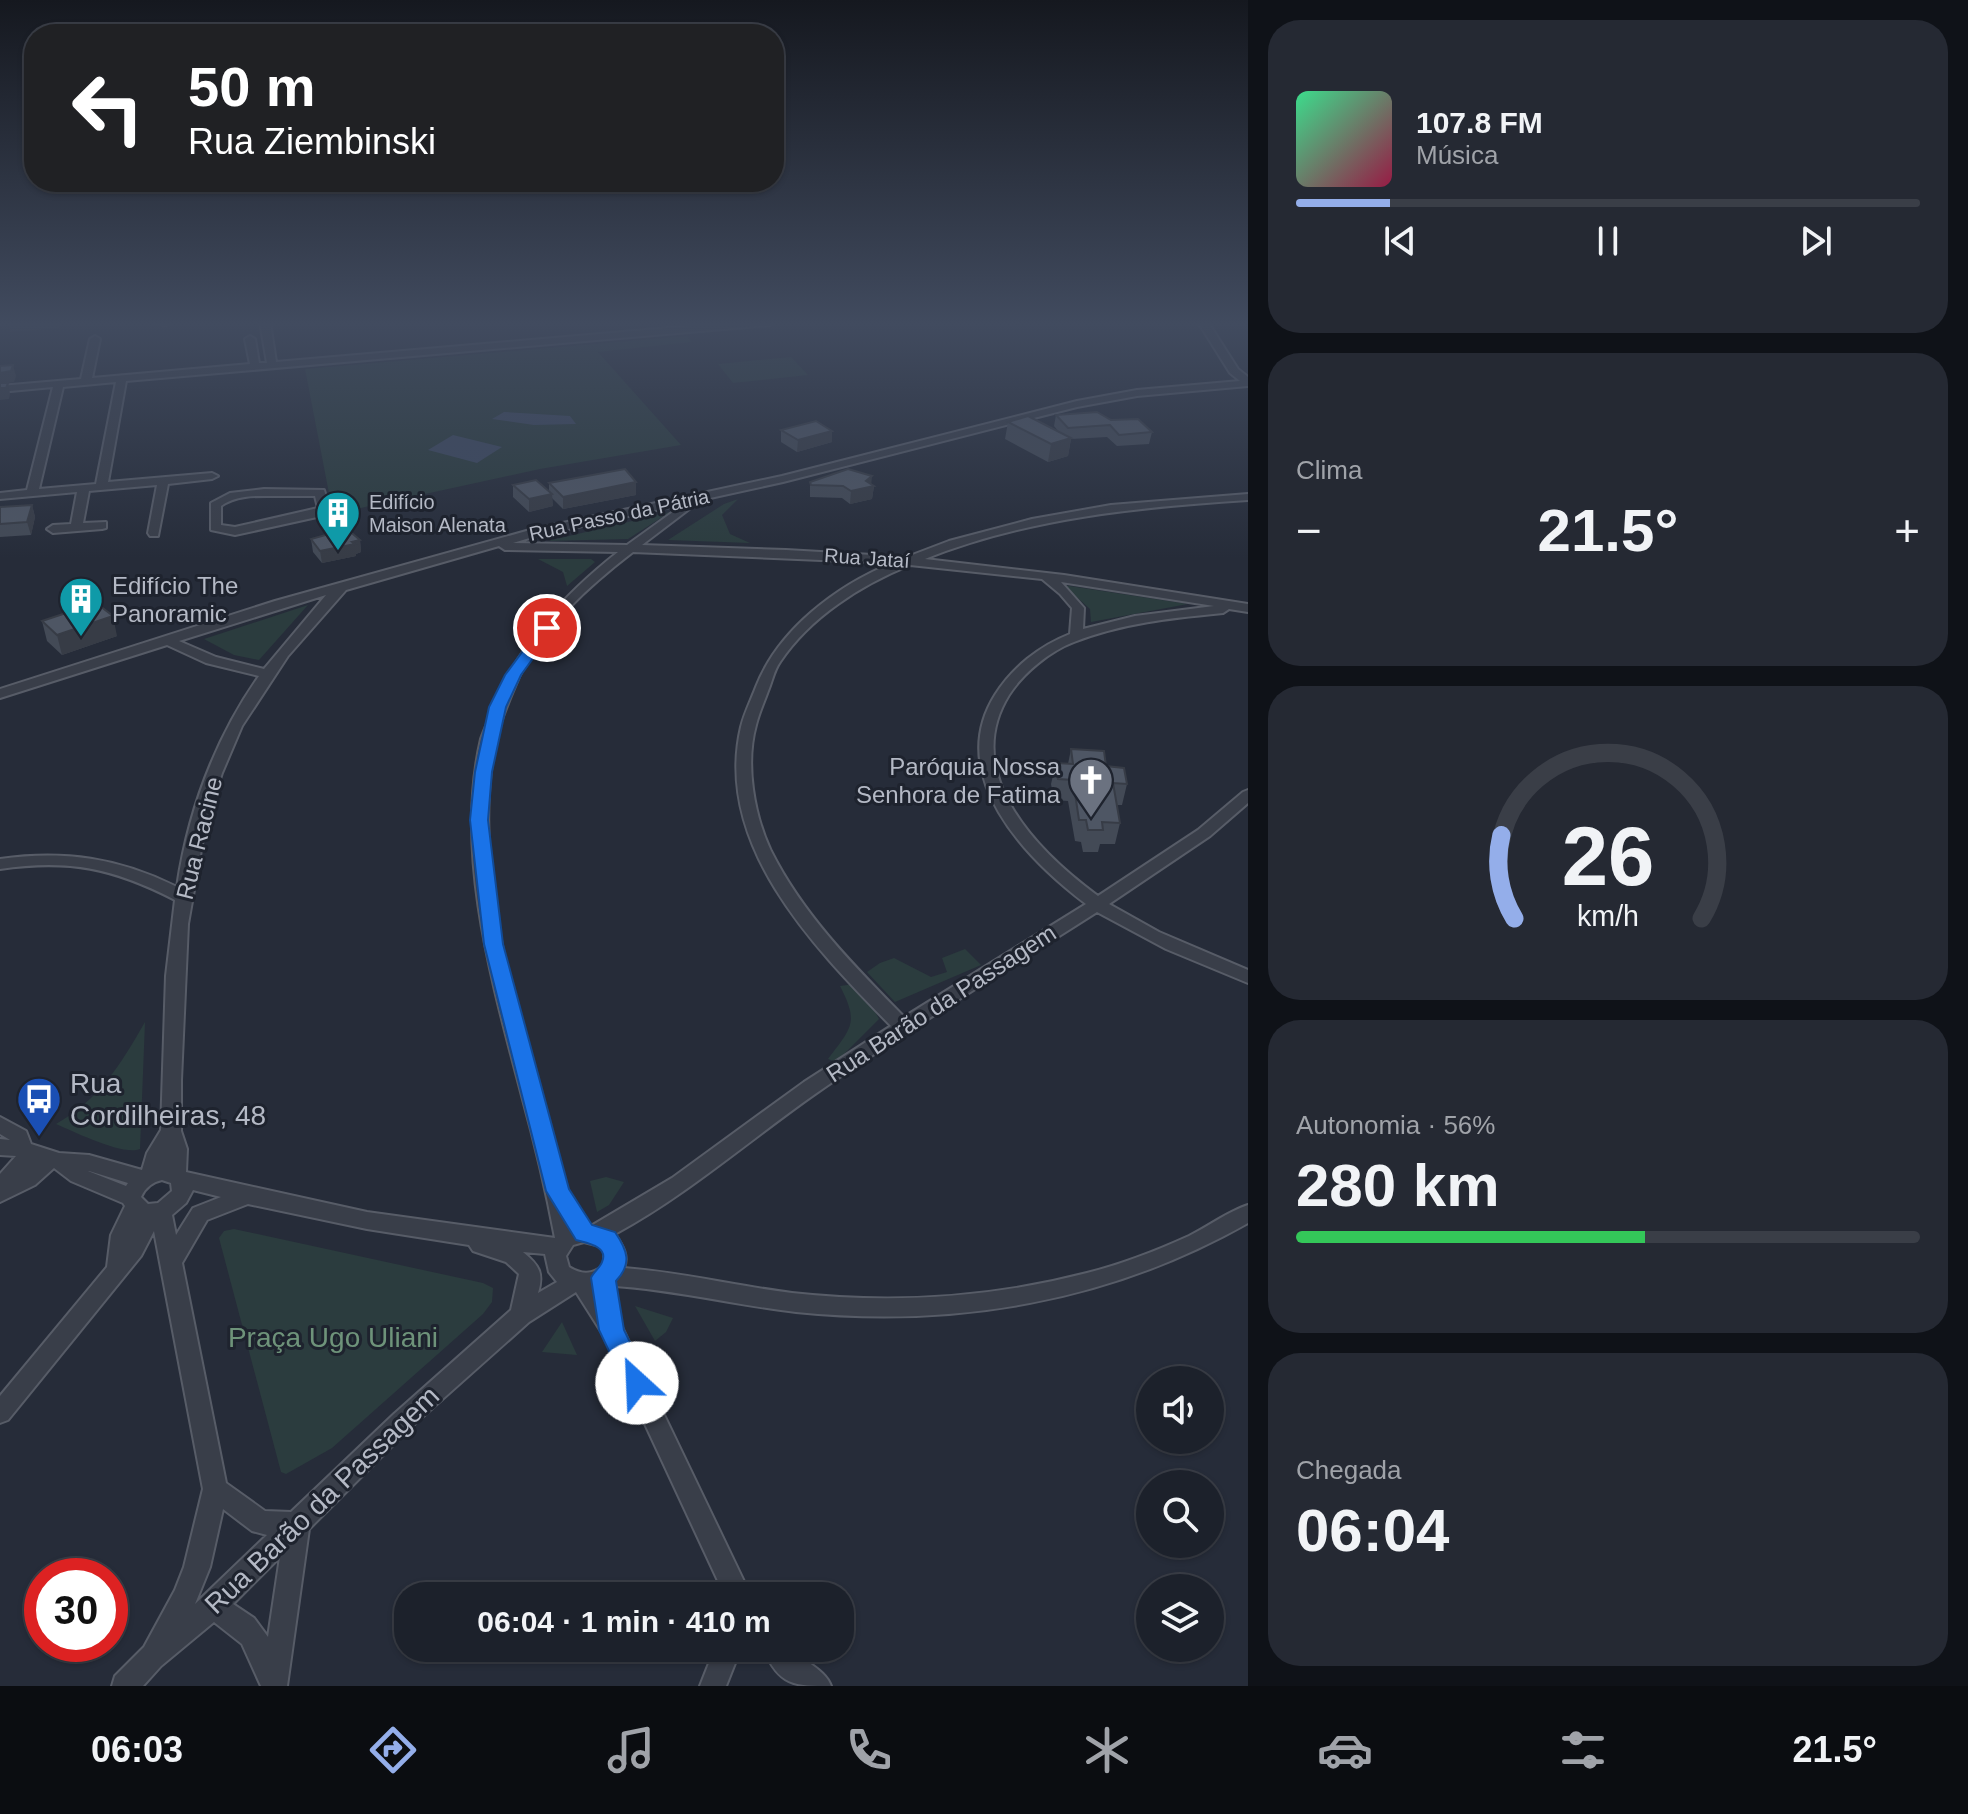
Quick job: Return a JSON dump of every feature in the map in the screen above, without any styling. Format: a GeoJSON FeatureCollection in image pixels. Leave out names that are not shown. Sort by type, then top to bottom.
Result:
{"type":"FeatureCollection","features":[{"type":"Feature","properties":{"kind":"street"},"geometry":{"type":"LineString","coordinates":[[32,493],[55,401]]}},
{"type":"Feature","properties":{"kind":"street"},"geometry":{"type":"LineString","coordinates":[[101,487],[118,401]]}},
{"type":"Feature","properties":{"kind":"street","name":"Rua Passo da Pátria"},"geometry":{"type":"LineString","coordinates":[[0,694],[483,545],[871,458],[1096,401]]}},
{"type":"Feature","properties":{"kind":"street"},"geometry":{"type":"LineString","coordinates":[[0,496],[212,476]]}},
{"type":"Feature","properties":{"kind":"street"},"geometry":{"type":"LineString","coordinates":[[154,533],[163,481]]}},
{"type":"Feature","properties":{"kind":"street"},"geometry":{"type":"LineString","coordinates":[[76,527],[84,488]]}},
{"type":"Feature","properties":{"kind":"street"},"geometry":{"type":"LineString","coordinates":[[320,492],[324,510],[235,531],[215,527],[215,503],[239,495],[256,494],[320,492]]}},
{"type":"Feature","properties":{"kind":"street"},"geometry":{"type":"LineString","coordinates":[[704,496],[627,549],[591,579],[561,611],[513,675],[498,707],[483,772],[479,820],[493,944],[558,1191],[590,1257],[612,1330],[731,1582]]}},
{"type":"Feature","properties":{"kind":"street"},"geometry":{"type":"LineString","coordinates":[[902,1026],[834,954],[763,850],[750,808],[745,746],[758,686],[783,645],[820,611],[901,561],[999,530],[1081,512],[1248,497]]}},
{"type":"Feature","properties":{"kind":"street"},"geometry":{"type":"LineString","coordinates":[[53,529],[102,525]]}},
{"type":"Feature","properties":{"kind":"street","name":"Rua Jataí"},"geometry":{"type":"LineString","coordinates":[[483,545],[790,553],[901,561],[1045,576],[1245,607]]}},
{"type":"Feature","properties":{"kind":"street"},"geometry":{"type":"LineString","coordinates":[[1045,576],[1065,591],[1078,608],[1076,637]]}},
{"type":"Feature","properties":{"kind":"street","name":"Rua Racine"},"geometry":{"type":"LineString","coordinates":[[177,1177],[177,1149],[171,1131],[173,995],[182,897],[216,769],[234,727],[267,674],[315,614],[343,586]]}},
{"type":"Feature","properties":{"kind":"street"},"geometry":{"type":"LineString","coordinates":[[1245,607],[1126,622],[1076,637],[1052,648],[1004,688],[988,718],[983,748],[993,788],[1002,808],[1025,842],[1097,905],[1191,954],[1248,977]]}},
{"type":"Feature","properties":{"kind":"street"},"geometry":{"type":"LineString","coordinates":[[167,640],[211,660],[267,674]]}},
{"type":"Feature","properties":{"kind":"street","name":"Rua Barão da Passagem"},"geometry":{"type":"LineString","coordinates":[[125,1686],[402,1421],[635,1215],[806,1090],[902,1026],[1097,905],[1204,833],[1248,795]]}},
{"type":"Feature","properties":{"kind":"street"},"geometry":{"type":"LineString","coordinates":[[0,864],[61,857],[93,861],[123,868],[182,897]]}},
{"type":"Feature","properties":{"kind":"street"},"geometry":{"type":"LineString","coordinates":[[0,1124],[19,1136],[27,1150]]}},
{"type":"Feature","properties":{"kind":"street","name":"Rua Racine"},"geometry":{"type":"LineString","coordinates":[[146,1197],[157,1153],[171,1131]]}},
{"type":"Feature","properties":{"kind":"street"},"geometry":{"type":"LineString","coordinates":[[0,1147],[27,1150],[56,1160],[78,1175],[173,1205],[183,1189],[177,1177]]}},
{"type":"Feature","properties":{"kind":"street"},"geometry":{"type":"LineString","coordinates":[[0,1188],[27,1150]]}},
{"type":"Feature","properties":{"kind":"street"},"geometry":{"type":"LineString","coordinates":[[0,1194],[56,1160]]}},
{"type":"Feature","properties":{"kind":"street"},"geometry":{"type":"LineString","coordinates":[[0,1413],[138,1243],[146,1197],[162,1172],[245,1196],[349,1219],[590,1257],[661,1279],[795,1302],[879,1307],[984,1303],[1076,1284],[1163,1257],[1210,1237],[1248,1213]]}},
{"type":"Feature","properties":{"kind":"street"},"geometry":{"type":"LineString","coordinates":[[172,1261],[200,1214],[245,1196]]}},
{"type":"Feature","properties":{"kind":"street"},"geometry":{"type":"LineString","coordinates":[[146,1197],[172,1261],[215,1489],[197,1567],[184,1599],[152,1657]]}},
{"type":"Feature","properties":{"kind":"street"},"geometry":{"type":"LineString","coordinates":[[454,1236],[513,1256],[530,1270],[530,1283],[521,1315]]}},
{"type":"Feature","properties":{"kind":"street"},"geometry":{"type":"LineString","coordinates":[[215,1489],[261,1523],[297,1524],[274,1685]]}},
{"type":"Feature","properties":{"kind":"street"},"geometry":{"type":"LineString","coordinates":[[211,1607],[229,1615],[251,1632],[259,1643],[274,1685]]}},
{"type":"Feature","properties":{"kind":"street"},"geometry":{"type":"LineString","coordinates":[[713,1686],[722,1662]]}},
{"type":"Feature","properties":{"kind":"street"},"geometry":{"type":"LineString","coordinates":[[787,1662],[818,1686]]}},
{"type":"Feature","properties":{"kind":"green space"},"geometry":{"type":"Polygon","coordinates":[[[311,401],[641,401],[681,445],[540,469],[333,514],[311,401]]]}},
{"type":"Feature","properties":{"kind":"green space"},"geometry":{"type":"Polygon","coordinates":[[[738,499],[722,515],[730,534],[750,543],[668,540],[724,504],[738,499]]]}},
{"type":"Feature","properties":{"kind":"green space"},"geometry":{"type":"Polygon","coordinates":[[[670,512],[628,539],[548,541],[670,512]]]}},
{"type":"Feature","properties":{"kind":"green space"},"geometry":{"type":"Polygon","coordinates":[[[538,559],[591,559],[595,562],[567,586],[563,572],[538,559]]]}},
{"type":"Feature","properties":{"kind":"green space"},"geometry":{"type":"Polygon","coordinates":[[[1063,585],[1188,604],[1091,622],[1090,609],[1063,585]]]}},
{"type":"Feature","properties":{"kind":"green space"},"geometry":{"type":"Polygon","coordinates":[[[308,605],[259,660],[234,655],[204,639],[308,605]]]}},
{"type":"Feature","properties":{"kind":"green space"},"geometry":{"type":"Polygon","coordinates":[[[965,949],[981,965],[895,1002],[867,972],[894,958],[931,977],[947,972],[942,958],[965,949]]]}},
{"type":"Feature","properties":{"kind":"green space"},"geometry":{"type":"Polygon","coordinates":[[[854,984],[879,1019],[836,1062],[828,1059],[847,1032],[851,1017],[840,986],[854,984]]]}},
{"type":"Feature","properties":{"kind":"green space"},"geometry":{"type":"Polygon","coordinates":[[[145,1022],[140,1149],[111,1146],[56,1124],[85,1104],[108,1080],[145,1022]]]}},
{"type":"Feature","properties":{"kind":"green space"},"geometry":{"type":"Polygon","coordinates":[[[606,1177],[624,1182],[609,1205],[597,1212],[590,1181],[606,1177]]]}},
{"type":"Feature","properties":{"kind":"green space","name":"Praça Ugo Uliani"},"geometry":{"type":"Polygon","coordinates":[[[234,1229],[483,1283],[493,1288],[492,1302],[483,1314],[332,1448],[286,1474],[281,1472],[219,1238],[224,1231],[234,1229]]]}},
{"type":"Feature","properties":{"kind":"green space"},"geometry":{"type":"Polygon","coordinates":[[[635,1306],[673,1318],[666,1332],[655,1341],[635,1306]]]}},
{"type":"Feature","properties":{"kind":"green space"},"geometry":{"type":"Polygon","coordinates":[[[562,1322],[577,1355],[542,1352],[562,1322]]]}},
{"type":"Feature","properties":{"kind":"water"},"geometry":{"type":"Polygon","coordinates":[[[504,412],[570,416],[576,424],[534,425],[492,419],[504,412]]]}},
{"type":"Feature","properties":{"kind":"water"},"geometry":{"type":"Polygon","coordinates":[[[453,435],[502,447],[477,463],[428,450],[453,435]]]}},
{"type":"Feature","properties":{"kind":"building"},"geometry":{"type":"Polygon","coordinates":[[[1097,412],[1111,420],[1138,419],[1152,432],[1119,435],[1110,425],[1068,428],[1056,415],[1097,412]]]}},
{"type":"Feature","properties":{"kind":"building"},"geometry":{"type":"Polygon","coordinates":[[[1028,416],[1071,438],[1051,444],[1008,422],[1028,416]]]}},
{"type":"Feature","properties":{"kind":"building"},"geometry":{"type":"Polygon","coordinates":[[[816,421],[832,431],[798,440],[781,430],[816,421]]]}},
{"type":"Feature","properties":{"kind":"building"},"geometry":{"type":"Polygon","coordinates":[[[625,469],[636,482],[563,497],[549,483],[625,469]]]}},
{"type":"Feature","properties":{"kind":"building"},"geometry":{"type":"Polygon","coordinates":[[[848,469],[872,476],[866,481],[874,486],[851,491],[843,486],[811,485],[810,482],[848,469]]]}},
{"type":"Feature","properties":{"kind":"building"},"geometry":{"type":"Polygon","coordinates":[[[536,480],[552,494],[529,499],[513,485],[536,480]]]}},
{"type":"Feature","properties":{"kind":"building"},"geometry":{"type":"Polygon","coordinates":[[[32,505],[27,522],[0,524],[0,507],[32,505]]]}},
{"type":"Feature","properties":{"kind":"building"},"geometry":{"type":"Polygon","coordinates":[[[347,529],[360,540],[352,542],[355,544],[320,551],[311,539],[347,529]]]}},
{"type":"Feature","properties":{"kind":"building"},"geometry":{"type":"Polygon","coordinates":[[[96,603],[113,616],[57,635],[42,621],[96,603]]]}},
{"type":"Feature","properties":{"kind":"building"},"geometry":{"type":"Polygon","coordinates":[[[1071,749],[1104,751],[1106,766],[1124,768],[1127,784],[1113,783],[1120,823],[1102,822],[1103,830],[1088,830],[1086,820],[1079,820],[1073,780],[1058,779],[1056,763],[1073,764],[1071,749]]]}},
{"type":"Feature","properties":{"kind":"place","name":"Edifício Maison Alenata"},"geometry":{"type":"Point","coordinates":[338,552]}},
{"type":"Feature","properties":{"kind":"place","name":"Edifício The Panoramic"},"geometry":{"type":"Point","coordinates":[81,638]}},
{"type":"Feature","properties":{"kind":"place","name":"Paróquia Nossa Senhora de Fatima"},"geometry":{"type":"Point","coordinates":[1091,819]}},
{"type":"Feature","properties":{"kind":"place","name":"Rua Cordilheiras, 48"},"geometry":{"type":"Point","coordinates":[39,1138]}},
{"type":"Feature","properties":{"kind":"route"},"geometry":{"type":"LineString","coordinates":[[547,628],[513,675],[498,707],[483,772],[479,820],[493,944],[536,1117],[558,1191],[584,1233],[602,1236],[614,1247],[614,1267],[603,1278],[612,1330],[637,1383]]}}]}
